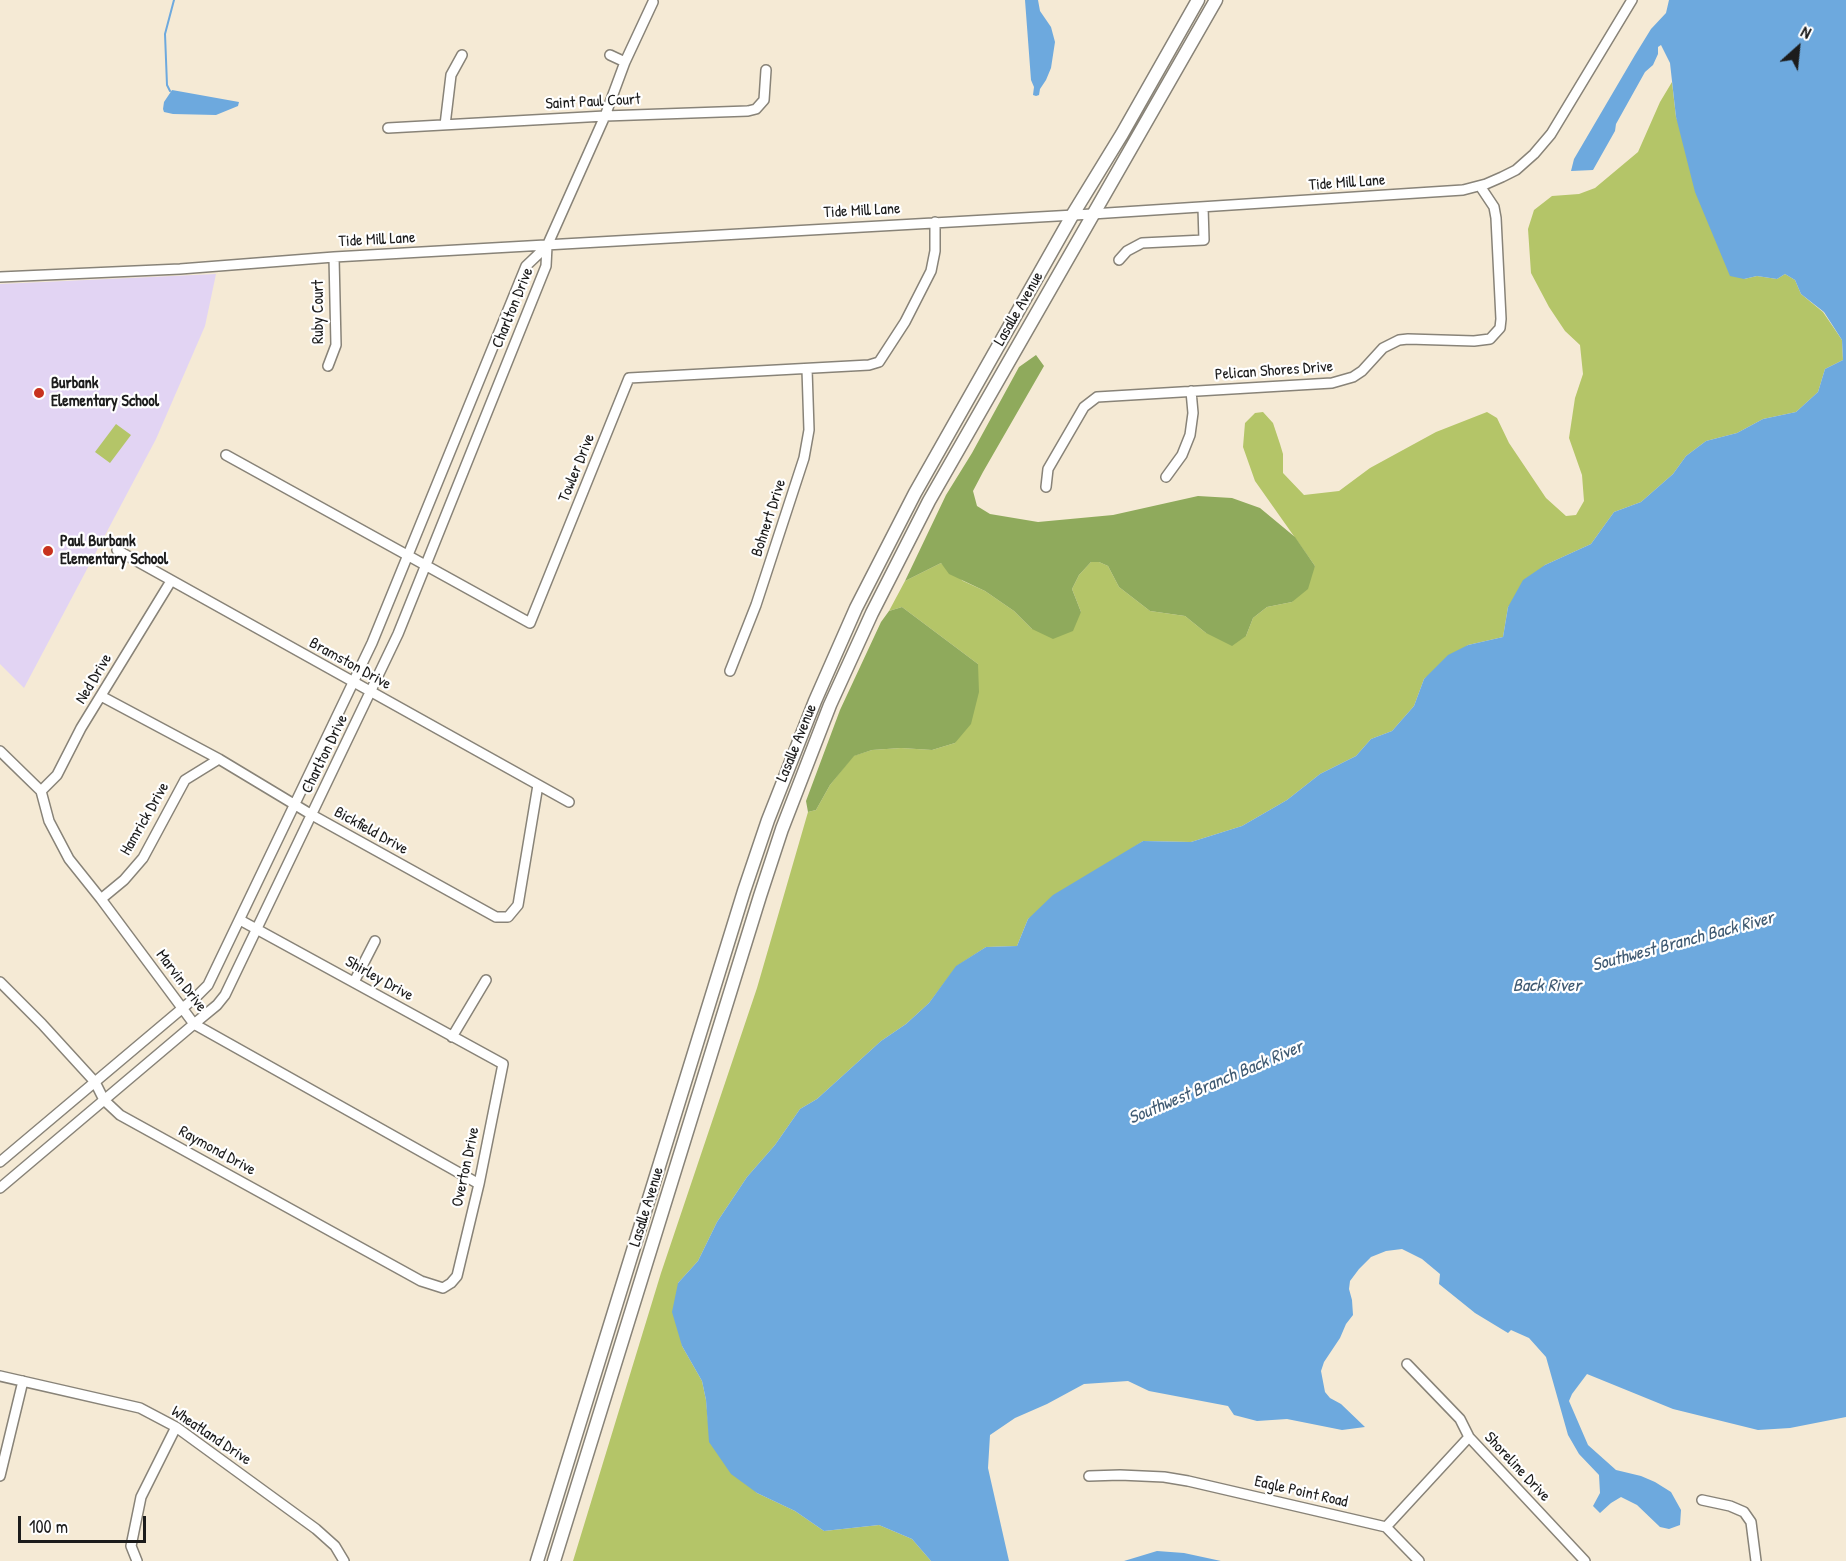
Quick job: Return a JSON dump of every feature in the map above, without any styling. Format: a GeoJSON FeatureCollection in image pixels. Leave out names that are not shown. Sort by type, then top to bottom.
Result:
{"type":"FeatureCollection","features":[{"type":"Feature","properties":{"kind":"main road","name":"Lasalle Avenue"},"geometry":{"type":"LineString","coordinates":[[537,1561],[744,891],[790,759],[856,608],[895,530],[1073,214],[1122,134],[1198,0]]}},
{"type":"Feature","properties":{"kind":"main road","name":"Lasalle Avenue"},"geometry":{"type":"LineString","coordinates":[[554,1561],[760,896],[811,752],[872,613],[904,548],[950,463],[1216,0]]}},
{"type":"Feature","properties":{"kind":"street","name":"Tide Mill Lane"},"geometry":{"type":"LineString","coordinates":[[0,277],[180,269],[334,257],[1092,214],[1463,190],[1480,186],[1516,170],[1534,154],[1551,134],[1632,0]]}},
{"type":"Feature","properties":{"kind":"street","name":"Charlton Drive"},"geometry":{"type":"LineString","coordinates":[[0,1188],[223,998],[398,634],[546,266],[548,246],[605,116],[625,62],[653,2]]}},
{"type":"Feature","properties":{"kind":"street"},"geometry":{"type":"LineString","coordinates":[[445,125],[451,75],[462,55]]}},
{"type":"Feature","properties":{"kind":"street"},"geometry":{"type":"LineString","coordinates":[[610,55],[625,62]]}},
{"type":"Feature","properties":{"kind":"street","name":"Saint Paul Court"},"geometry":{"type":"LineString","coordinates":[[388,128],[748,111],[756,109],[764,100],[766,70]]}},
{"type":"Feature","properties":{"kind":"street","name":"Pelican Shores Drive"},"geometry":{"type":"LineString","coordinates":[[1046,487],[1048,469],[1078,416],[1090,401],[1105,395],[1343,381],[1362,371],[1383,348],[1399,340],[1474,341],[1490,339],[1500,328],[1501,320],[1496,218],[1494,207],[1480,186]]}},
{"type":"Feature","properties":{"kind":"street"},"geometry":{"type":"LineString","coordinates":[[1119,260],[1127,251],[1142,243],[1204,240],[1203,207]]}},
{"type":"Feature","properties":{"kind":"street","name":"Towler Drive"},"geometry":{"type":"LineString","coordinates":[[226,455],[530,623],[629,378],[807,369],[869,365],[879,362],[905,322],[931,271],[935,251],[935,222]]}},
{"type":"Feature","properties":{"kind":"street","name":"Charlton Drive"},"geometry":{"type":"LineString","coordinates":[[0,1162],[208,985],[385,613],[526,266],[548,246]]}},
{"type":"Feature","properties":{"kind":"street","name":"Ruby Court"},"geometry":{"type":"LineString","coordinates":[[328,366],[336,345],[334,257]]}},
{"type":"Feature","properties":{"kind":"street","name":"Bohnert Drive"},"geometry":{"type":"LineString","coordinates":[[730,671],[756,605],[804,458],[809,430],[807,369]]}},
{"type":"Feature","properties":{"kind":"street"},"geometry":{"type":"LineString","coordinates":[[1166,477],[1182,455],[1190,435],[1193,413],[1191,391]]}},
{"type":"Feature","properties":{"kind":"street","name":"Bramston Drive"},"geometry":{"type":"LineString","coordinates":[[117,550],[569,802]]}},
{"type":"Feature","properties":{"kind":"street","name":"Ned Drive"},"geometry":{"type":"LineString","coordinates":[[41,791],[57,775],[81,728],[171,581]]}},
{"type":"Feature","properties":{"kind":"street","name":"Bickfield Drive"},"geometry":{"type":"LineString","coordinates":[[101,696],[219,759],[295,806],[491,915],[502,918],[512,914],[518,905],[538,784]]}},
{"type":"Feature","properties":{"kind":"street"},"geometry":{"type":"LineString","coordinates":[[0,751],[41,791]]}},
{"type":"Feature","properties":{"kind":"street","name":"Hamrick Drive"},"geometry":{"type":"LineString","coordinates":[[101,899],[124,880],[143,858],[185,780],[219,759]]}},
{"type":"Feature","properties":{"kind":"street","name":"Marvin Drive"},"geometry":{"type":"LineString","coordinates":[[41,791],[49,820],[69,859],[194,1024],[478,1184]]}},
{"type":"Feature","properties":{"kind":"street","name":"Shirley Drive"},"geometry":{"type":"LineString","coordinates":[[240,920],[503,1064]]}},
{"type":"Feature","properties":{"kind":"street"},"geometry":{"type":"LineString","coordinates":[[354,982],[375,941]]}},
{"type":"Feature","properties":{"kind":"street"},"geometry":{"type":"LineString","coordinates":[[452,1037],[486,980]]}},
{"type":"Feature","properties":{"kind":"street","name":"Raymond Drive"},"geometry":{"type":"LineString","coordinates":[[0,982],[95,1082],[104,1100],[120,1115],[422,1281],[443,1288],[457,1276]]}},
{"type":"Feature","properties":{"kind":"street","name":"Overton Drive"},"geometry":{"type":"LineString","coordinates":[[457,1276],[503,1064]]}},
{"type":"Feature","properties":{"kind":"street","name":"Shoreline Drive"},"geometry":{"type":"LineString","coordinates":[[1407,1364],[1460,1419],[1469,1437],[1584,1561]]}},
{"type":"Feature","properties":{"kind":"street","name":"Wheatland Drive"},"geometry":{"type":"LineString","coordinates":[[0,1376],[140,1408],[176,1427],[316,1530],[335,1546],[344,1561]]}},
{"type":"Feature","properties":{"kind":"street"},"geometry":{"type":"LineString","coordinates":[[0,1476],[23,1381]]}},
{"type":"Feature","properties":{"kind":"street"},"geometry":{"type":"LineString","coordinates":[[137,1561],[131,1546],[141,1497],[176,1427]]}},
{"type":"Feature","properties":{"kind":"street"},"geometry":{"type":"LineString","coordinates":[[1419,1561],[1386,1527],[1469,1437]]}},
{"type":"Feature","properties":{"kind":"street","name":"Eagle Point Road"},"geometry":{"type":"LineString","coordinates":[[1089,1476],[1164,1477],[1188,1481],[1386,1527]]}},
{"type":"Feature","properties":{"kind":"street"},"geometry":{"type":"LineString","coordinates":[[1702,1500],[1730,1506],[1744,1512],[1750,1522],[1756,1561]]}},
{"type":"Feature","properties":{"kind":"shaded area","name":"Paul Burbank Elementary School"},"geometry":{"type":"Polygon","coordinates":[[[216,274],[205,326],[156,439],[24,688],[0,664],[0,284],[216,274]]]}},
{"type":"Feature","properties":{"kind":"green space"},"geometry":{"type":"Polygon","coordinates":[[[1672,82],[1676,117],[1744,279],[1757,276],[1777,279],[1785,274],[1795,280],[1801,294],[1823,312],[1842,340],[1843,360],[1825,369],[1818,392],[1796,412],[1763,419],[1737,433],[1706,441],[1686,456],[1673,474],[1641,502],[1614,512],[1591,544],[1545,565],[1508,607],[1503,637],[1468,645],[1424,679],[1414,706],[1392,731],[1371,739],[1356,756],[1320,774],[1287,800],[1242,826],[1191,842],[1143,841],[1028,919],[1017,946],[986,947],[957,966],[929,1003],[906,1024],[881,1041],[817,1099],[800,1109],[775,1145],[747,1177],[717,1222],[698,1261],[678,1283],[682,1346],[702,1381],[710,1442],[757,1493],[795,1511],[824,1531],[879,1525],[912,1539],[931,1561],[573,1561],[661,1273],[757,988],[808,812],[816,810],[830,785],[853,756],[872,750],[901,748],[932,750],[955,743],[978,664],[902,607],[889,611],[905,581],[941,563],[963,581],[985,591],[1014,611],[1032,629],[1081,612],[1072,589],[1079,575],[1091,562],[1099,562],[1108,566],[1119,587],[1150,611],[1185,616],[1206,633],[1246,636],[1253,618],[1267,607],[1292,602],[1315,566],[1255,481],[1243,447],[1245,423],[1255,413],[1263,412],[1273,423],[1280,444],[1283,454],[1283,473],[1304,495],[1339,491],[1370,468],[1436,432],[1487,412],[1497,418],[1509,443],[1546,498],[1566,516],[1576,515],[1584,501],[1582,475],[1569,438],[1575,398],[1583,374],[1580,345],[1565,331],[1531,273],[1528,229],[1534,210],[1552,196],[1579,194],[1595,188],[1638,152],[1660,102],[1672,82]]]}},
{"type":"Feature","properties":{"kind":"green space"},"geometry":{"type":"Polygon","coordinates":[[[1036,355],[1044,366],[973,491],[977,506],[990,514],[1038,522],[1113,515],[1198,496],[1232,498],[1260,508],[1295,537],[1315,566],[1308,589],[1292,602],[1267,607],[1253,618],[1246,636],[1232,646],[1206,633],[1185,616],[1150,611],[1119,587],[1108,566],[1099,562],[1091,562],[1079,575],[1072,589],[1081,612],[1073,631],[1053,639],[1032,629],[1014,611],[985,591],[949,574],[941,563],[905,581],[946,495],[1019,367],[1036,355]]]}},
{"type":"Feature","properties":{"kind":"green space"},"geometry":{"type":"Polygon","coordinates":[[[116,424],[131,435],[110,463],[95,452],[116,424]]]}},
{"type":"Feature","properties":{"kind":"green space"},"geometry":{"type":"Polygon","coordinates":[[[902,607],[978,664],[979,692],[971,724],[955,743],[932,750],[901,748],[872,750],[854,756],[830,785],[816,810],[808,812],[806,801],[840,710],[881,622],[889,611],[902,607]]]}},
{"type":"Feature","properties":{"kind":"water"},"geometry":{"type":"Polygon","coordinates":[[[1025,0],[1038,0],[1040,11],[1051,27],[1055,42],[1051,68],[1039,95],[1036,96],[1033,95],[1034,87],[1031,80],[1025,0]]]}},
{"type":"Feature","properties":{"kind":"water","name":"Back River"},"geometry":{"type":"Polygon","coordinates":[[[1669,0],[1846,0],[1846,1417],[1790,1428],[1758,1430],[1673,1409],[1587,1374],[1569,1401],[1588,1445],[1616,1470],[1641,1476],[1671,1492],[1681,1510],[1680,1525],[1669,1529],[1660,1527],[1637,1505],[1621,1497],[1600,1513],[1593,1506],[1600,1493],[1599,1475],[1579,1454],[1568,1435],[1546,1357],[1529,1338],[1511,1330],[1508,1333],[1475,1313],[1439,1284],[1440,1274],[1422,1259],[1402,1249],[1386,1251],[1371,1257],[1350,1281],[1353,1315],[1324,1362],[1321,1371],[1325,1392],[1365,1427],[1342,1430],[1287,1419],[1257,1421],[1234,1415],[1228,1406],[1149,1391],[1128,1381],[1084,1384],[1015,1418],[990,1435],[988,1468],[1009,1561],[931,1561],[912,1539],[879,1525],[824,1531],[795,1511],[757,1493],[731,1474],[709,1442],[706,1400],[702,1381],[682,1346],[672,1312],[678,1283],[698,1261],[717,1222],[747,1177],[775,1145],[800,1109],[817,1099],[881,1041],[906,1024],[929,1003],[956,966],[986,947],[1017,946],[1028,919],[1053,895],[1143,841],[1191,842],[1242,826],[1287,800],[1320,774],[1356,756],[1371,739],[1392,731],[1414,706],[1424,679],[1448,655],[1468,645],[1503,637],[1508,607],[1523,580],[1545,565],[1591,544],[1614,512],[1641,502],[1673,474],[1686,456],[1706,441],[1737,433],[1763,419],[1796,412],[1818,392],[1825,369],[1843,360],[1842,340],[1824,312],[1801,294],[1795,280],[1785,274],[1777,279],[1757,276],[1744,279],[1730,276],[1695,192],[1676,117],[1670,63],[1661,45],[1658,47],[1658,54],[1653,65],[1645,72],[1593,170],[1571,171],[1574,159],[1635,55],[1651,29],[1666,13],[1669,0]]]}},
{"type":"Feature","properties":{"kind":"water"},"geometry":{"type":"Polygon","coordinates":[[[172,90],[239,102],[238,106],[216,115],[173,114],[164,112],[163,109],[164,102],[172,90]]]}},
{"type":"Feature","properties":{"kind":"water"},"geometry":{"type":"Polygon","coordinates":[[[1157,1551],[1184,1553],[1221,1561],[1124,1561],[1157,1551]]]}},
{"type":"Feature","properties":{"kind":"waterway"},"geometry":{"type":"LineString","coordinates":[[170,91],[167,85],[165,34],[174,0]]}},
{"type":"Feature","properties":{"kind":"place","name":"Burbank Elementary School"},"geometry":{"type":"Point","coordinates":[39,393]}},
{"type":"Feature","properties":{"kind":"place","name":"Paul Burbank Elementary School"},"geometry":{"type":"Point","coordinates":[48,551]}},
{"type":"Feature","properties":{"kind":"water label","name":"Southwest Branch Back River"},"geometry":{"type":"Point","coordinates":[1683,942]}},
{"type":"Feature","properties":{"kind":"water label","name":"Southwest Branch Back River"},"geometry":{"type":"Point","coordinates":[1216,1083]}}]}
